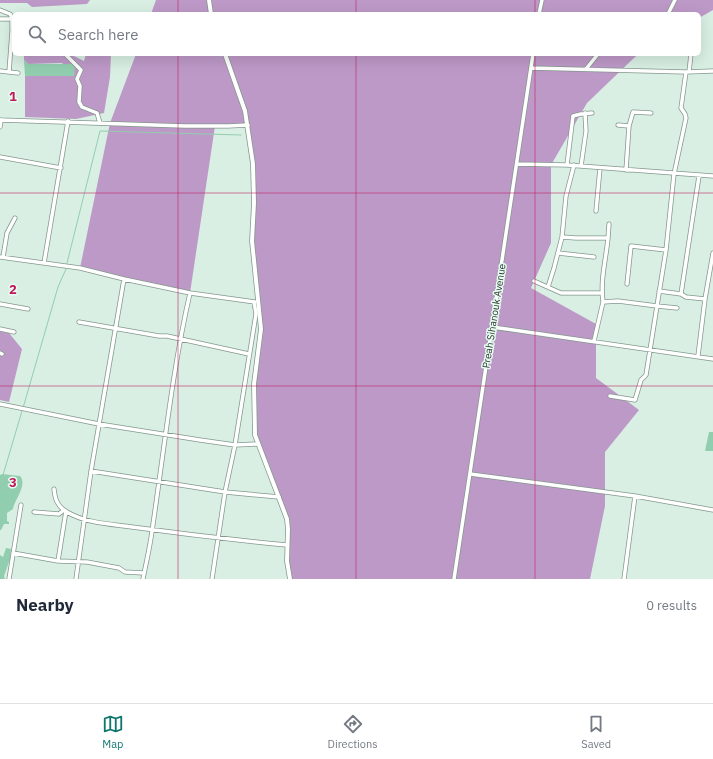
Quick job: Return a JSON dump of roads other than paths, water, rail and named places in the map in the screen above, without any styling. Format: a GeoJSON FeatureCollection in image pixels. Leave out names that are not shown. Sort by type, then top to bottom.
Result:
{"type":"FeatureCollection","features":[{"type":"Feature","properties":{"kind":"main road"},"geometry":{"type":"LineString","coordinates":[[209,0],[211,12]]}},
{"type":"Feature","properties":{"kind":"main road"},"geometry":{"type":"LineString","coordinates":[[226,56],[240,94],[248,125],[254,181],[252,242],[260,329],[254,384],[254,426],[258,444],[287,520],[287,545],[290,579]]}},
{"type":"Feature","properties":{"kind":"street"},"geometry":{"type":"LineString","coordinates":[[539,12],[542,0]]}},
{"type":"Feature","properties":{"kind":"street"},"geometry":{"type":"LineString","coordinates":[[669,12],[675,0]]}},
{"type":"Feature","properties":{"kind":"street"},"geometry":{"type":"LineString","coordinates":[[0,10],[10,14],[12,17]]}},
{"type":"Feature","properties":{"kind":"street"},"geometry":{"type":"LineString","coordinates":[[0,19],[12,19]]}},
{"type":"Feature","properties":{"kind":"street"},"geometry":{"type":"LineString","coordinates":[[9,72],[12,40]]}},
{"type":"Feature","properties":{"kind":"street"},"geometry":{"type":"LineString","coordinates":[[67,56],[81,70],[77,79],[80,86],[79,102],[82,107],[97,113],[100,123]]}},
{"type":"Feature","properties":{"kind":"street","name":"Preah Sihanouk Avenue"},"geometry":{"type":"LineString","coordinates":[[454,579],[533,56]]}},
{"type":"Feature","properties":{"kind":"street"},"geometry":{"type":"LineString","coordinates":[[586,69],[596,56]]}},
{"type":"Feature","properties":{"kind":"street"},"geometry":{"type":"LineString","coordinates":[[610,396],[635,400],[641,380],[646,375],[666,250],[674,174],[686,118],[681,108],[691,56]]}},
{"type":"Feature","properties":{"kind":"street"},"geometry":{"type":"LineString","coordinates":[[531,68],[687,72],[713,71]]}},
{"type":"Feature","properties":{"kind":"street"},"geometry":{"type":"LineString","coordinates":[[0,71],[18,73]]}},
{"type":"Feature","properties":{"kind":"street"},"geometry":{"type":"LineString","coordinates":[[626,170],[629,126],[633,112],[650,113]]}},
{"type":"Feature","properties":{"kind":"street"},"geometry":{"type":"LineString","coordinates":[[581,166],[586,131],[585,113]]}},
{"type":"Feature","properties":{"kind":"street"},"geometry":{"type":"LineString","coordinates":[[567,165],[573,117],[575,115],[592,113]]}},
{"type":"Feature","properties":{"kind":"street"},"geometry":{"type":"LineString","coordinates":[[0,127],[0,120],[68,121],[185,126],[248,125]]}},
{"type":"Feature","properties":{"kind":"street"},"geometry":{"type":"LineString","coordinates":[[44,263],[68,121]]}},
{"type":"Feature","properties":{"kind":"street"},"geometry":{"type":"LineString","coordinates":[[618,125],[629,126]]}},
{"type":"Feature","properties":{"kind":"street"},"geometry":{"type":"LineString","coordinates":[[0,157],[61,168]]}},
{"type":"Feature","properties":{"kind":"street"},"geometry":{"type":"LineString","coordinates":[[517,164],[574,165],[713,176]]}},
{"type":"Feature","properties":{"kind":"street"},"geometry":{"type":"LineString","coordinates":[[548,287],[562,237],[566,196],[574,165]]}},
{"type":"Feature","properties":{"kind":"street"},"geometry":{"type":"LineString","coordinates":[[596,210],[600,168]]}},
{"type":"Feature","properties":{"kind":"street"},"geometry":{"type":"LineString","coordinates":[[681,294],[699,176]]}},
{"type":"Feature","properties":{"kind":"street"},"geometry":{"type":"LineString","coordinates":[[15,218],[7,233],[2,257],[80,268],[190,293],[254,302],[258,301]]}},
{"type":"Feature","properties":{"kind":"street"},"geometry":{"type":"LineString","coordinates":[[594,341],[604,302],[602,280],[605,266],[609,224]]}},
{"type":"Feature","properties":{"kind":"street"},"geometry":{"type":"LineString","coordinates":[[562,237],[608,238]]}},
{"type":"Feature","properties":{"kind":"street"},"geometry":{"type":"LineString","coordinates":[[627,284],[632,246],[666,250]]}},
{"type":"Feature","properties":{"kind":"street"},"geometry":{"type":"LineString","coordinates":[[558,253],[594,257]]}},
{"type":"Feature","properties":{"kind":"street"},"geometry":{"type":"LineString","coordinates":[[698,356],[713,253]]}},
{"type":"Feature","properties":{"kind":"street"},"geometry":{"type":"LineString","coordinates":[[76,579],[91,471],[124,279]]}},
{"type":"Feature","properties":{"kind":"street"},"geometry":{"type":"LineString","coordinates":[[534,282],[566,294],[602,293]]}},
{"type":"Feature","properties":{"kind":"street"},"geometry":{"type":"LineString","coordinates":[[659,291],[681,294],[686,297],[705,300]]}},
{"type":"Feature","properties":{"kind":"street"},"geometry":{"type":"LineString","coordinates":[[143,579],[152,530],[180,338],[190,293]]}},
{"type":"Feature","properties":{"kind":"street"},"geometry":{"type":"LineString","coordinates":[[604,302],[618,301],[677,308]]}},
{"type":"Feature","properties":{"kind":"street"},"geometry":{"type":"LineString","coordinates":[[212,579],[225,492],[235,445],[256,314],[254,302]]}},
{"type":"Feature","properties":{"kind":"street"},"geometry":{"type":"LineString","coordinates":[[0,304],[28,309]]}},
{"type":"Feature","properties":{"kind":"street"},"geometry":{"type":"LineString","coordinates":[[79,322],[180,338],[249,354]]}},
{"type":"Feature","properties":{"kind":"street"},"geometry":{"type":"LineString","coordinates":[[492,327],[713,358]]}},
{"type":"Feature","properties":{"kind":"street"},"geometry":{"type":"LineString","coordinates":[[0,329],[14,332]]}},
{"type":"Feature","properties":{"kind":"street"},"geometry":{"type":"LineString","coordinates":[[248,360],[257,362]]}},
{"type":"Feature","properties":{"kind":"street"},"geometry":{"type":"LineString","coordinates":[[0,404],[99,424],[235,445],[258,444]]}},
{"type":"Feature","properties":{"kind":"street"},"geometry":{"type":"LineString","coordinates":[[91,471],[225,492],[279,497]]}},
{"type":"Feature","properties":{"kind":"street"},"geometry":{"type":"LineString","coordinates":[[470,474],[635,496],[713,510]]}},
{"type":"Feature","properties":{"kind":"street"},"geometry":{"type":"LineString","coordinates":[[54,489],[55,498],[58,505],[85,520],[152,530],[287,545]]}},
{"type":"Feature","properties":{"kind":"street"},"geometry":{"type":"LineString","coordinates":[[624,579],[635,496]]}},
{"type":"Feature","properties":{"kind":"street"},"geometry":{"type":"LineString","coordinates":[[9,579],[21,505]]}},
{"type":"Feature","properties":{"kind":"street"},"geometry":{"type":"LineString","coordinates":[[34,512],[59,514],[65,510]]}},
{"type":"Feature","properties":{"kind":"street"},"geometry":{"type":"LineString","coordinates":[[58,561],[65,510]]}},
{"type":"Feature","properties":{"kind":"street"},"geometry":{"type":"LineString","coordinates":[[13,553],[58,561],[79,561],[119,568],[125,572],[144,573]]}},
{"type":"Feature","properties":{"kind":"waterway"},"geometry":{"type":"LineString","coordinates":[[67,263],[100,131],[241,135]]}},
{"type":"Feature","properties":{"kind":"waterway"},"geometry":{"type":"LineString","coordinates":[[23,408],[58,287],[66,269]]}},
{"type":"Feature","properties":{"kind":"waterway"},"geometry":{"type":"LineString","coordinates":[[3,475],[22,411]]}}]}
